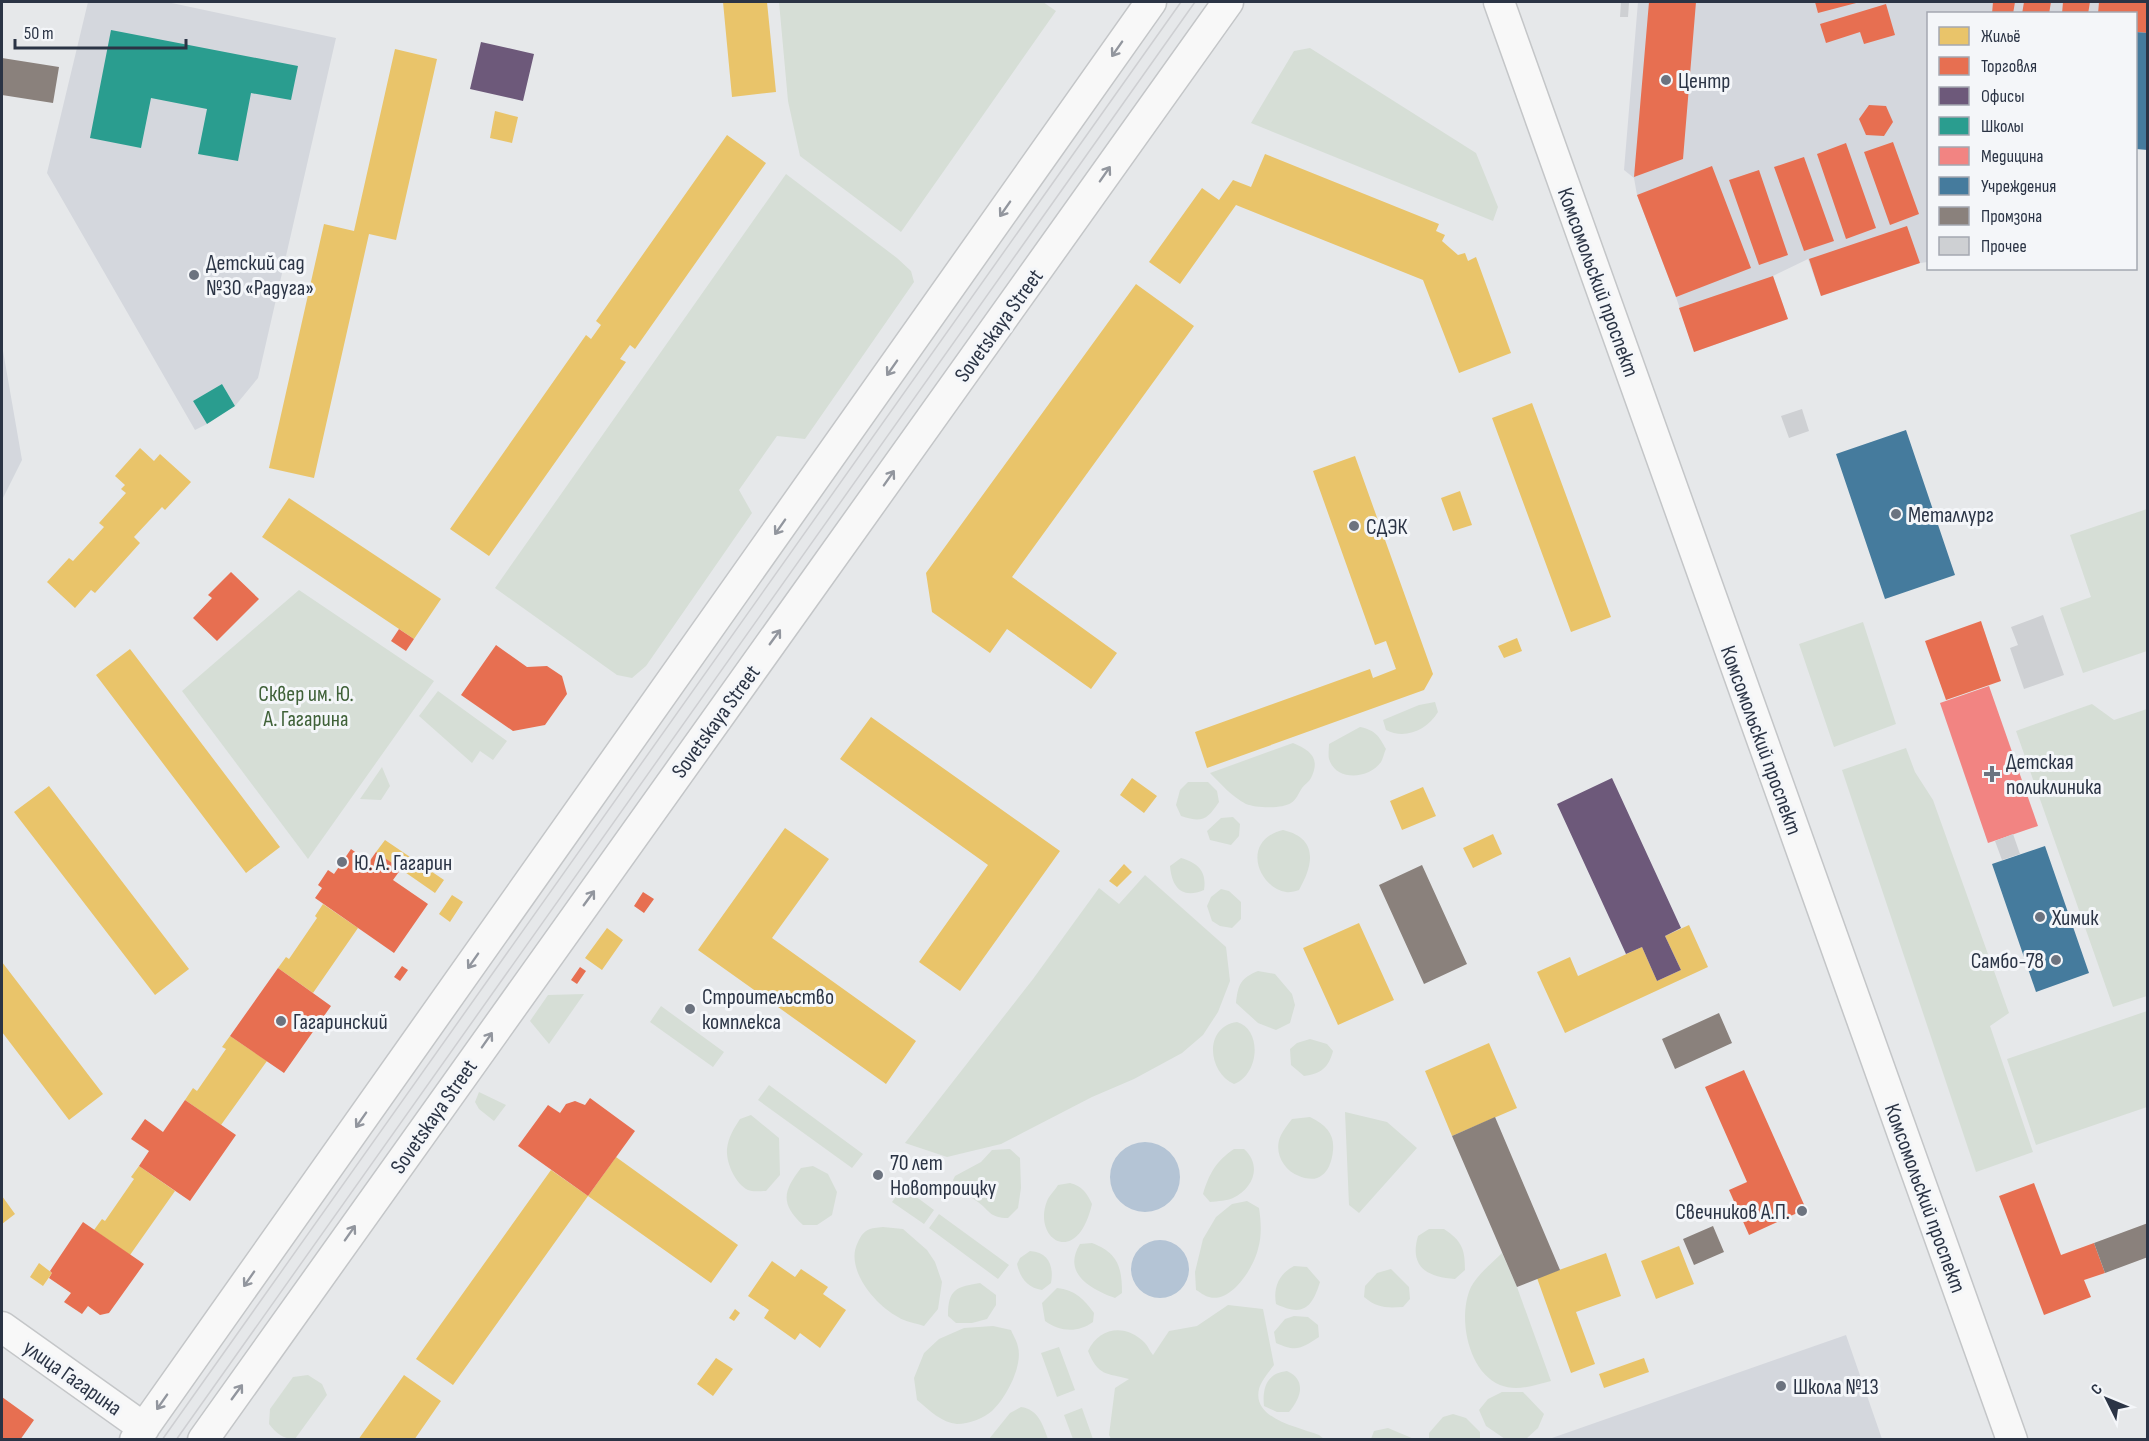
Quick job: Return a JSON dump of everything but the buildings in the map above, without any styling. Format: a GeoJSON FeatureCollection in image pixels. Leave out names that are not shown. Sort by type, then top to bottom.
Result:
{"type":"FeatureCollection","features":[{"type":"Feature","properties":{"kind":"main road"},"geometry":{"type":"LineString","coordinates":[[142,1436],[1151,2]]}},
{"type":"Feature","properties":{"kind":"main road","name":"Sovetskaya Street"},"geometry":{"type":"LineString","coordinates":[[203,1440],[1228,2]]}},
{"type":"Feature","properties":{"kind":"main road","name":"Комсомольский проспект"},"geometry":{"type":"LineString","coordinates":[[1478,2],[1512,40]]}},
{"type":"Feature","properties":{"kind":"main road","name":"Комсомольский проспект"},"geometry":{"type":"LineString","coordinates":[[1499,2],[2012,1440]]}},
{"type":"Feature","properties":{"kind":"main road","name":"улица Гагарина"},"geometry":{"type":"LineString","coordinates":[[2,1327],[142,1436]]}},
{"type":"Feature","properties":{"kind":"shaded area","name":"Детский сад №30 «Радуга»"},"geometry":{"type":"Polygon","coordinates":[[[88,2],[167,2],[336,38],[258,378],[235,406],[222,384],[193,401],[207,424],[195,430],[47,173],[88,2]]]}},
{"type":"Feature","properties":{"kind":"shaded area"},"geometry":{"type":"Polygon","coordinates":[[[1638,2],[2147,2],[2147,33],[2137,32],[2137,12],[1927,12],[1927,262],[1821,296],[1808,259],[1773,276],[1788,319],[1694,352],[1676,297],[1637,195],[1634,178],[1624,170],[1638,2]]]}},
{"type":"Feature","properties":{"kind":"shaded area"},"geometry":{"type":"Polygon","coordinates":[[[2,345],[22,460],[2,500],[2,345]]]}},
{"type":"Feature","properties":{"kind":"shaded area","name":"Школа №13"},"geometry":{"type":"Polygon","coordinates":[[[1846,1335],[1882,1439],[1547,1439],[1552,1438],[1846,1335]]]}},
{"type":"Feature","properties":{"kind":"green space"},"geometry":{"type":"Polygon","coordinates":[[[779,2],[1043,2],[1056,11],[901,232],[800,156],[788,101],[779,2]]]}},
{"type":"Feature","properties":{"kind":"green space"},"geometry":{"type":"Polygon","coordinates":[[[1310,48],[1476,153],[1498,207],[1493,221],[1251,123],[1294,51],[1310,48]]]}},
{"type":"Feature","properties":{"kind":"green space"},"geometry":{"type":"Polygon","coordinates":[[[786,174],[897,258],[911,271],[914,282],[805,439],[777,436],[739,490],[752,513],[646,666],[632,678],[617,675],[495,588],[786,174]]]}},
{"type":"Feature","properties":{"kind":"green space"},"geometry":{"type":"Polygon","coordinates":[[[2147,509],[2147,651],[2083,673],[2060,608],[2091,597],[2070,535],[2147,509]]]}},
{"type":"Feature","properties":{"kind":"green space","name":"Сквер им. Ю. А. Гагарина"},"geometry":{"type":"Polygon","coordinates":[[[299,590],[434,681],[308,859],[182,691],[299,590]]]}},
{"type":"Feature","properties":{"kind":"green space"},"geometry":{"type":"Polygon","coordinates":[[[1863,622],[1896,724],[1834,747],[1799,644],[1863,622]]]}},
{"type":"Feature","properties":{"kind":"green space"},"geometry":{"type":"Polygon","coordinates":[[[438,691],[507,741],[493,760],[480,751],[472,763],[419,716],[438,691]]]}},
{"type":"Feature","properties":{"kind":"green space"},"geometry":{"type":"Polygon","coordinates":[[[1435,702],[1438,712],[1428,724],[1415,732],[1401,734],[1386,730],[1383,720],[1419,705],[1435,702]]]}},
{"type":"Feature","properties":{"kind":"green space"},"geometry":{"type":"Polygon","coordinates":[[[2092,704],[2114,720],[2147,709],[2147,996],[2113,1007],[2016,731],[2092,704]]]}},
{"type":"Feature","properties":{"kind":"green space"},"geometry":{"type":"Polygon","coordinates":[[[1360,727],[1376,734],[1386,749],[1382,761],[1376,768],[1361,775],[1345,775],[1333,766],[1329,757],[1329,744],[1360,727]]]}},
{"type":"Feature","properties":{"kind":"green space"},"geometry":{"type":"Polygon","coordinates":[[[1293,743],[1309,752],[1315,765],[1310,779],[1295,800],[1287,805],[1269,807],[1246,804],[1231,794],[1210,773],[1293,743]]]}},
{"type":"Feature","properties":{"kind":"green space"},"geometry":{"type":"Polygon","coordinates":[[[1906,748],[1915,772],[1933,800],[2009,1013],[1990,1026],[2033,1152],[1976,1172],[1842,770],[1906,748]]]}},
{"type":"Feature","properties":{"kind":"green space"},"geometry":{"type":"Polygon","coordinates":[[[382,767],[390,786],[381,800],[360,799],[382,767]]]}},
{"type":"Feature","properties":{"kind":"green space"},"geometry":{"type":"Polygon","coordinates":[[[1188,782],[1208,782],[1217,791],[1219,802],[1211,813],[1203,818],[1194,819],[1181,816],[1176,805],[1180,790],[1188,782]]]}},
{"type":"Feature","properties":{"kind":"green space"},"geometry":{"type":"Polygon","coordinates":[[[1233,817],[1240,824],[1239,836],[1231,845],[1210,840],[1207,831],[1221,818],[1233,817]]]}},
{"type":"Feature","properties":{"kind":"green space"},"geometry":{"type":"Polygon","coordinates":[[[1283,830],[1302,839],[1310,853],[1308,871],[1304,880],[1299,890],[1291,892],[1276,888],[1267,882],[1258,863],[1258,853],[1262,843],[1270,835],[1283,830]]]}},
{"type":"Feature","properties":{"kind":"green space"},"geometry":{"type":"Polygon","coordinates":[[[1181,858],[1197,865],[1203,873],[1204,890],[1190,893],[1176,886],[1170,866],[1181,858]]]}},
{"type":"Feature","properties":{"kind":"green space"},"geometry":{"type":"Polygon","coordinates":[[[1145,875],[1226,947],[1230,981],[1218,1012],[1203,1035],[1182,1053],[1134,1079],[1092,1097],[1001,1144],[947,1157],[905,1143],[1033,979],[1099,888],[1119,904],[1145,875]]]}},
{"type":"Feature","properties":{"kind":"green space"},"geometry":{"type":"Polygon","coordinates":[[[1221,889],[1229,891],[1241,902],[1241,919],[1232,928],[1220,926],[1212,921],[1207,906],[1211,897],[1221,889]]]}},
{"type":"Feature","properties":{"kind":"green space"},"geometry":{"type":"Polygon","coordinates":[[[1258,971],[1275,974],[1292,994],[1295,1005],[1290,1023],[1276,1030],[1258,1023],[1236,1003],[1241,982],[1258,971]]]}},
{"type":"Feature","properties":{"kind":"green space"},"geometry":{"type":"Polygon","coordinates":[[[584,994],[549,1044],[530,1021],[548,995],[584,994]]]}},
{"type":"Feature","properties":{"kind":"green space"},"geometry":{"type":"Polygon","coordinates":[[[661,1006],[724,1052],[713,1067],[650,1022],[661,1006]]]}},
{"type":"Feature","properties":{"kind":"green space"},"geometry":{"type":"Polygon","coordinates":[[[2147,1011],[2147,1107],[2036,1145],[2007,1059],[2147,1011]]]}},
{"type":"Feature","properties":{"kind":"green space"},"geometry":{"type":"Polygon","coordinates":[[[1237,1022],[1251,1033],[1255,1052],[1249,1071],[1243,1079],[1234,1084],[1219,1070],[1213,1051],[1214,1041],[1219,1032],[1226,1026],[1237,1022]]]}},
{"type":"Feature","properties":{"kind":"green space"},"geometry":{"type":"Polygon","coordinates":[[[1310,1039],[1327,1044],[1333,1051],[1323,1069],[1315,1074],[1304,1076],[1291,1065],[1290,1049],[1297,1043],[1310,1039]]]}},
{"type":"Feature","properties":{"kind":"green space"},"geometry":{"type":"Polygon","coordinates":[[[769,1085],[863,1154],[852,1168],[758,1100],[769,1085]]]}},
{"type":"Feature","properties":{"kind":"green space"},"geometry":{"type":"Polygon","coordinates":[[[479,1092],[506,1105],[494,1121],[479,1109],[475,1102],[479,1092]]]}},
{"type":"Feature","properties":{"kind":"green space"},"geometry":{"type":"Polygon","coordinates":[[[1345,1112],[1387,1122],[1417,1148],[1359,1213],[1349,1205],[1345,1112]]]}},
{"type":"Feature","properties":{"kind":"green space"},"geometry":{"type":"Polygon","coordinates":[[[751,1115],[779,1138],[780,1175],[766,1191],[750,1191],[743,1187],[735,1178],[728,1160],[727,1149],[732,1133],[740,1119],[751,1115]]]}},
{"type":"Feature","properties":{"kind":"green space"},"geometry":{"type":"Polygon","coordinates":[[[1310,1117],[1323,1125],[1333,1140],[1333,1153],[1328,1169],[1313,1179],[1301,1177],[1288,1169],[1281,1159],[1278,1147],[1281,1135],[1292,1119],[1310,1117]]]}},
{"type":"Feature","properties":{"kind":"green space"},"geometry":{"type":"Polygon","coordinates":[[[1010,1149],[1020,1158],[1021,1188],[1018,1208],[1008,1218],[1002,1218],[994,1215],[967,1195],[955,1190],[953,1180],[955,1176],[981,1162],[992,1150],[1010,1149]]]}},
{"type":"Feature","properties":{"kind":"green space"},"geometry":{"type":"Polygon","coordinates":[[[1234,1149],[1244,1149],[1250,1155],[1254,1169],[1253,1176],[1240,1194],[1233,1198],[1210,1202],[1203,1194],[1208,1180],[1218,1163],[1234,1149]]]}},
{"type":"Feature","properties":{"kind":"green space"},"geometry":{"type":"Polygon","coordinates":[[[813,1166],[828,1174],[837,1192],[832,1215],[817,1225],[803,1225],[790,1210],[788,1191],[801,1168],[813,1166]]]}},
{"type":"Feature","properties":{"kind":"green space"},"geometry":{"type":"Polygon","coordinates":[[[1070,1183],[1084,1190],[1092,1204],[1085,1224],[1077,1236],[1067,1242],[1058,1241],[1051,1236],[1046,1227],[1044,1215],[1047,1201],[1058,1185],[1070,1183]]]}},
{"type":"Feature","properties":{"kind":"green space"},"geometry":{"type":"Polygon","coordinates":[[[903,1187],[934,1210],[924,1224],[892,1202],[903,1187]]]}},
{"type":"Feature","properties":{"kind":"green space"},"geometry":{"type":"Polygon","coordinates":[[[1247,1201],[1259,1208],[1261,1234],[1256,1257],[1247,1274],[1233,1290],[1217,1298],[1205,1296],[1196,1290],[1195,1272],[1203,1239],[1216,1217],[1232,1204],[1247,1201]]]}},
{"type":"Feature","properties":{"kind":"green space"},"geometry":{"type":"Polygon","coordinates":[[[939,1214],[1009,1265],[998,1279],[929,1228],[939,1214]]]}},
{"type":"Feature","properties":{"kind":"green space"},"geometry":{"type":"Polygon","coordinates":[[[883,1227],[903,1229],[927,1250],[935,1262],[942,1282],[938,1309],[924,1326],[904,1320],[880,1304],[858,1274],[855,1252],[860,1238],[868,1230],[883,1227]]]}},
{"type":"Feature","properties":{"kind":"green space"},"geometry":{"type":"Polygon","coordinates":[[[1429,1229],[1444,1229],[1459,1242],[1464,1256],[1465,1270],[1455,1279],[1429,1273],[1418,1263],[1416,1247],[1418,1236],[1429,1229]]]}},
{"type":"Feature","properties":{"kind":"green space"},"geometry":{"type":"Polygon","coordinates":[[[1092,1243],[1108,1251],[1117,1262],[1122,1293],[1115,1298],[1088,1285],[1077,1271],[1074,1263],[1075,1254],[1080,1244],[1092,1243]]]}},
{"type":"Feature","properties":{"kind":"green space"},"geometry":{"type":"Polygon","coordinates":[[[1030,1251],[1042,1254],[1051,1266],[1051,1283],[1042,1290],[1029,1285],[1018,1269],[1017,1264],[1020,1258],[1030,1251]]]}},
{"type":"Feature","properties":{"kind":"green space"},"geometry":{"type":"Polygon","coordinates":[[[1502,1253],[1517,1287],[1551,1381],[1519,1388],[1506,1387],[1489,1378],[1473,1356],[1466,1328],[1467,1299],[1477,1278],[1502,1253]]]}},
{"type":"Feature","properties":{"kind":"green space"},"geometry":{"type":"Polygon","coordinates":[[[1294,1266],[1307,1267],[1320,1282],[1310,1304],[1300,1310],[1276,1304],[1275,1292],[1278,1282],[1284,1273],[1294,1266]]]}},
{"type":"Feature","properties":{"kind":"green space"},"geometry":{"type":"Polygon","coordinates":[[[1391,1269],[1409,1287],[1410,1299],[1403,1307],[1382,1307],[1364,1297],[1365,1286],[1377,1273],[1391,1269]]]}},
{"type":"Feature","properties":{"kind":"green space"},"geometry":{"type":"Polygon","coordinates":[[[980,1283],[996,1295],[996,1305],[987,1319],[972,1323],[956,1323],[948,1316],[952,1295],[959,1288],[980,1283]]]}},
{"type":"Feature","properties":{"kind":"green space"},"geometry":{"type":"Polygon","coordinates":[[[1057,1288],[1074,1293],[1083,1299],[1094,1313],[1093,1322],[1081,1328],[1069,1330],[1045,1321],[1042,1303],[1057,1288]]]}},
{"type":"Feature","properties":{"kind":"green space"},"geometry":{"type":"Polygon","coordinates":[[[1228,1305],[1263,1309],[1274,1365],[1259,1389],[1262,1408],[1278,1420],[1324,1439],[1111,1439],[1109,1435],[1115,1388],[1129,1379],[1104,1372],[1095,1365],[1088,1351],[1093,1343],[1106,1333],[1122,1330],[1138,1337],[1153,1355],[1169,1331],[1197,1326],[1228,1305]]]}},
{"type":"Feature","properties":{"kind":"green space"},"geometry":{"type":"Polygon","coordinates":[[[1294,1316],[1308,1317],[1318,1325],[1319,1337],[1298,1348],[1289,1348],[1276,1343],[1274,1332],[1285,1319],[1294,1316]]]}},
{"type":"Feature","properties":{"kind":"green space"},"geometry":{"type":"Polygon","coordinates":[[[993,1326],[1011,1330],[1017,1345],[1018,1363],[1008,1390],[992,1411],[981,1418],[957,1424],[941,1419],[917,1400],[914,1378],[924,1353],[939,1339],[964,1328],[993,1326]]]}},
{"type":"Feature","properties":{"kind":"green space"},"geometry":{"type":"Polygon","coordinates":[[[1059,1347],[1075,1390],[1057,1397],[1041,1353],[1059,1347]]]}},
{"type":"Feature","properties":{"kind":"green space"},"geometry":{"type":"Polygon","coordinates":[[[1287,1371],[1300,1384],[1299,1395],[1289,1412],[1277,1412],[1264,1406],[1265,1388],[1270,1378],[1287,1371]]]}},
{"type":"Feature","properties":{"kind":"green space"},"geometry":{"type":"Polygon","coordinates":[[[308,1375],[322,1384],[327,1395],[295,1439],[283,1437],[269,1424],[270,1409],[293,1377],[308,1375]]]}},
{"type":"Feature","properties":{"kind":"green space"},"geometry":{"type":"Polygon","coordinates":[[[1502,1392],[1523,1392],[1544,1414],[1538,1428],[1526,1439],[1505,1439],[1486,1426],[1479,1410],[1488,1399],[1502,1392]]]}},
{"type":"Feature","properties":{"kind":"green space"},"geometry":{"type":"Polygon","coordinates":[[[1021,1407],[1036,1414],[1048,1439],[989,1439],[1010,1413],[1021,1407]]]}},
{"type":"Feature","properties":{"kind":"green space"},"geometry":{"type":"Polygon","coordinates":[[[1082,1408],[1093,1439],[1073,1439],[1064,1415],[1082,1408]]]}},
{"type":"Feature","properties":{"kind":"green space"},"geometry":{"type":"Polygon","coordinates":[[[1453,1414],[1466,1418],[1480,1432],[1480,1439],[1429,1439],[1429,1433],[1443,1417],[1453,1414]]]}},
{"type":"Feature","properties":{"kind":"green space"},"geometry":{"type":"Polygon","coordinates":[[[1388,1428],[1414,1439],[1371,1439],[1374,1431],[1388,1428]]]}},
{"type":"Feature","properties":{"kind":"water"},"geometry":{"type":"Polygon","coordinates":[[[1145,1142],[1158,1145],[1170,1152],[1177,1164],[1180,1177],[1177,1190],[1170,1202],[1158,1209],[1145,1212],[1132,1209],[1120,1202],[1113,1190],[1110,1177],[1113,1164],[1120,1152],[1132,1145],[1145,1142]]]}},
{"type":"Feature","properties":{"kind":"water"},"geometry":{"type":"Polygon","coordinates":[[[1160,1240],[1171,1242],[1184,1253],[1189,1269],[1187,1280],[1176,1293],[1160,1298],[1149,1296],[1136,1285],[1131,1269],[1133,1258],[1144,1245],[1160,1240]]]}},
{"type":"Feature","properties":{"kind":"tram line"},"geometry":{"type":"LineString","coordinates":[[162,1440],[1181,2]]}},
{"type":"Feature","properties":{"kind":"tram line"},"geometry":{"type":"LineString","coordinates":[[176,1440],[1195,2]]}},
{"type":"Feature","properties":{"kind":"place","name":"Центр"},"geometry":{"type":"Point","coordinates":[1666,80]}},
{"type":"Feature","properties":{"kind":"place","name":"Детский сад №30 «Радуга»"},"geometry":{"type":"Point","coordinates":[194,275]}},
{"type":"Feature","properties":{"kind":"place","name":"Металлург"},"geometry":{"type":"Point","coordinates":[1896,514]}},
{"type":"Feature","properties":{"kind":"place","name":"СДЭК"},"geometry":{"type":"Point","coordinates":[1354,526]}},
{"type":"Feature","properties":{"kind":"place","name":"Детская поликлиника"},"geometry":{"type":"Point","coordinates":[1992,774]}},
{"type":"Feature","properties":{"kind":"place","name":"Ю. А. Гагарин"},"geometry":{"type":"Point","coordinates":[342,862]}},
{"type":"Feature","properties":{"kind":"place","name":"Химик"},"geometry":{"type":"Point","coordinates":[2040,917]}},
{"type":"Feature","properties":{"kind":"place","name":"Самбо-78"},"geometry":{"type":"Point","coordinates":[2056,960]}},
{"type":"Feature","properties":{"kind":"place","name":"Строительство комплекса"},"geometry":{"type":"Point","coordinates":[690,1009]}},
{"type":"Feature","properties":{"kind":"place","name":"Гагаринский"},"geometry":{"type":"Point","coordinates":[281,1021]}},
{"type":"Feature","properties":{"kind":"place","name":"70 лет Новотроицку"},"geometry":{"type":"Point","coordinates":[878,1175]}},
{"type":"Feature","properties":{"kind":"place","name":"Свечников А.П."},"geometry":{"type":"Point","coordinates":[1802,1211]}},
{"type":"Feature","properties":{"kind":"place","name":"Школа №13"},"geometry":{"type":"Point","coordinates":[1781,1386]}}]}
